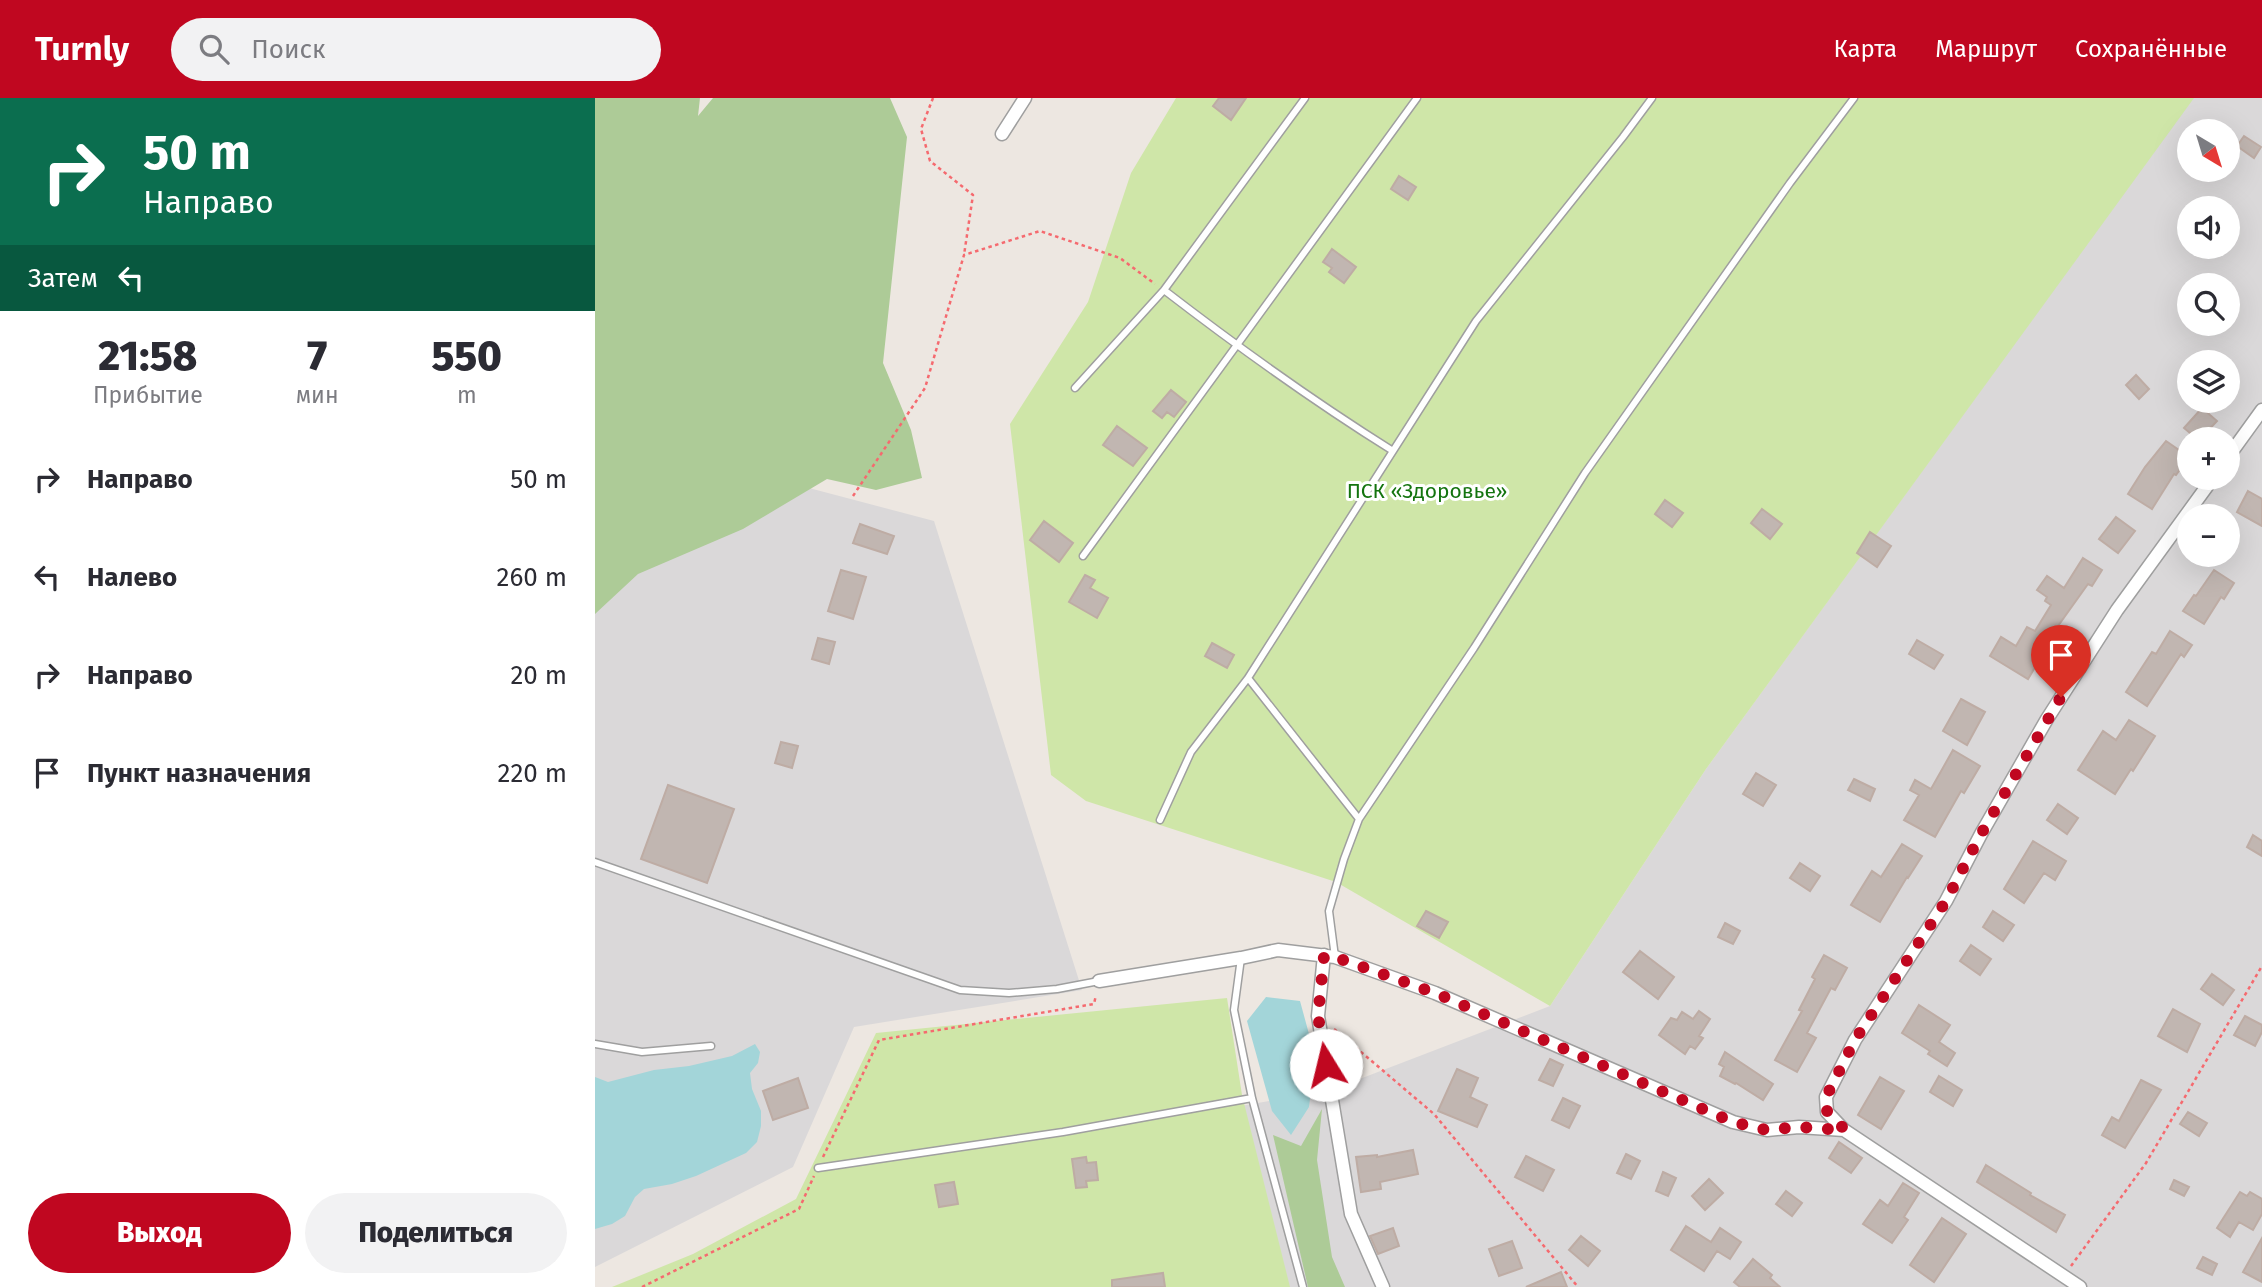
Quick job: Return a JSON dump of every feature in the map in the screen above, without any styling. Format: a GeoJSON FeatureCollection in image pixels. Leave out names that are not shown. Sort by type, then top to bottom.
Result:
{"type":"FeatureCollection","features":[{"type":"Feature","properties":{"kind":"street"},"geometry":{"type":"LineString","coordinates":[[1002,134],[1025,98]]}},
{"type":"Feature","properties":{"kind":"street"},"geometry":{"type":"LineString","coordinates":[[2240,440],[2262,410]]}},
{"type":"Feature","properties":{"kind":"street"},"geometry":{"type":"LineString","coordinates":[[2080,1287],[1845,1130],[1827,1111],[1826,1097],[1855,1040],[1946,901],[2047,719],[2103,631],[2204,490]]}},
{"type":"Feature","properties":{"kind":"street"},"geometry":{"type":"LineString","coordinates":[[1099,981],[1279,950],[1330,956],[1435,993],[1733,1122],[1767,1130],[1799,1127],[1845,1130]]}},
{"type":"Feature","properties":{"kind":"street"},"geometry":{"type":"LineString","coordinates":[[1330,956],[1318,1016],[1351,1213],[1383,1287]]}},
{"type":"Feature","properties":{"kind":"lane"},"geometry":{"type":"LineString","coordinates":[[1075,388],[1164,290],[1305,98]]}},
{"type":"Feature","properties":{"kind":"lane"},"geometry":{"type":"LineString","coordinates":[[1083,556],[1417,98]]}},
{"type":"Feature","properties":{"kind":"lane"},"geometry":{"type":"LineString","coordinates":[[1160,820],[1191,752],[1248,678],[1476,321],[1652,98]]}},
{"type":"Feature","properties":{"kind":"lane"},"geometry":{"type":"LineString","coordinates":[[1330,956],[1329,911],[1359,819],[1474,648],[1585,472],[1790,183],[1854,98]]}},
{"type":"Feature","properties":{"kind":"lane"},"geometry":{"type":"LineString","coordinates":[[1164,290],[1325,408],[1393,451]]}},
{"type":"Feature","properties":{"kind":"lane"},"geometry":{"type":"LineString","coordinates":[[1248,678],[1359,819]]}},
{"type":"Feature","properties":{"kind":"lane"},"geometry":{"type":"LineString","coordinates":[[595,862],[960,990],[1009,993],[1057,989],[1099,981]]}},
{"type":"Feature","properties":{"kind":"lane"},"geometry":{"type":"LineString","coordinates":[[1241,958],[1234,1010],[1252,1098],[1303,1287]]}},
{"type":"Feature","properties":{"kind":"lane"},"geometry":{"type":"LineString","coordinates":[[595,1044],[642,1052],[711,1046]]}},
{"type":"Feature","properties":{"kind":"lane"},"geometry":{"type":"LineString","coordinates":[[818,1168],[1063,1132],[1252,1098]]}},
{"type":"Feature","properties":{"kind":"path"},"geometry":{"type":"LineString","coordinates":[[853,496],[925,388],[964,255],[973,195],[930,161],[921,129],[933,98]]}},
{"type":"Feature","properties":{"kind":"path"},"geometry":{"type":"LineString","coordinates":[[964,255],[1040,231],[1120,258],[1164,290]]}},
{"type":"Feature","properties":{"kind":"path"},"geometry":{"type":"LineString","coordinates":[[2063,1278],[2146,1163],[2262,966]]}},
{"type":"Feature","properties":{"kind":"path"},"geometry":{"type":"LineString","coordinates":[[642,1287],[799,1209],[879,1040],[1094,1004],[1099,981]]}},
{"type":"Feature","properties":{"kind":"path"},"geometry":{"type":"LineString","coordinates":[[1318,1016],[1434,1114],[1578,1287]]}},
{"type":"Feature","properties":{"kind":"shaded area"},"geometry":{"type":"Polygon","coordinates":[[[2193,98],[2262,98],[2262,1287],[1054,1287],[1025,1144],[1331,1090],[1550,1006],[1706,769],[2177,120],[2177,182],[2240,182],[2240,119],[2178,119],[2193,98]]]}},
{"type":"Feature","properties":{"kind":"shaded area"},"geometry":{"type":"Polygon","coordinates":[[[595,441],[809,488],[934,521],[1082,990],[854,1027],[793,1167],[595,1267],[595,441]]]}},
{"type":"Feature","properties":{"kind":"green space"},"geometry":{"type":"Polygon","coordinates":[[[595,98],[700,98],[698,116],[713,98],[890,98],[907,137],[883,363],[911,430],[922,478],[876,490],[827,479],[743,529],[638,574],[595,614],[595,98]]]}},
{"type":"Feature","properties":{"kind":"green space","name":"ПСК «Здоровье»"},"geometry":{"type":"Polygon","coordinates":[[[1176,98],[2194,98],[1706,769],[1550,1006],[1336,882],[1086,801],[1051,775],[1010,424],[1088,302],[1131,173],[1176,98]]]}},
{"type":"Feature","properties":{"kind":"green space"},"geometry":{"type":"Polygon","coordinates":[[[1227,998],[1242,1095],[1290,1287],[612,1287],[693,1254],[796,1199],[876,1033],[1227,998]]]}},
{"type":"Feature","properties":{"kind":"green space"},"geometry":{"type":"Polygon","coordinates":[[[1322,1109],[1317,1160],[1332,1257],[1345,1287],[1308,1287],[1273,1135],[1301,1146],[1322,1109]]]}},
{"type":"Feature","properties":{"kind":"water"},"geometry":{"type":"Polygon","coordinates":[[[1266,997],[1300,1001],[1315,1056],[1309,1107],[1291,1135],[1272,1111],[1247,1021],[1266,997]]]}},
{"type":"Feature","properties":{"kind":"water"},"geometry":{"type":"Polygon","coordinates":[[[755,1044],[760,1052],[758,1063],[750,1073],[752,1089],[761,1111],[757,1142],[746,1153],[696,1176],[644,1189],[635,1197],[625,1216],[612,1224],[595,1229],[595,1077],[608,1082],[654,1070],[689,1066],[732,1056],[755,1044]]]}},
{"type":"Feature","properties":{"kind":"building"},"geometry":{"type":"Polygon","coordinates":[[[1219,98],[1246,98],[1231,120],[1213,106],[1219,98]]]}},
{"type":"Feature","properties":{"kind":"building"},"geometry":{"type":"Polygon","coordinates":[[[2244,136],[2261,147],[2254,158],[2240,148],[2244,136]]]}},
{"type":"Feature","properties":{"kind":"building"},"geometry":{"type":"Polygon","coordinates":[[[1399,176],[1416,187],[1408,200],[1391,189],[1399,176]]]}},
{"type":"Feature","properties":{"kind":"building"},"geometry":{"type":"Polygon","coordinates":[[[1332,249],[1356,267],[1344,283],[1329,272],[1332,268],[1323,262],[1332,249]]]}},
{"type":"Feature","properties":{"kind":"building"},"geometry":{"type":"Polygon","coordinates":[[[2136,375],[2149,389],[2139,399],[2126,385],[2136,375]]]}},
{"type":"Feature","properties":{"kind":"building"},"geometry":{"type":"Polygon","coordinates":[[[1171,390],[1186,402],[1174,417],[1167,412],[1162,418],[1153,411],[1171,390]]]}},
{"type":"Feature","properties":{"kind":"building"},"geometry":{"type":"Polygon","coordinates":[[[2198,413],[2208,413],[2217,421],[2211,427],[2185,427],[2198,413]]]}},
{"type":"Feature","properties":{"kind":"building"},"geometry":{"type":"Polygon","coordinates":[[[1117,426],[1147,448],[1133,466],[1103,445],[1117,426]]]}},
{"type":"Feature","properties":{"kind":"building"},"geometry":{"type":"Polygon","coordinates":[[[2166,441],[2177,449],[2177,474],[2174,474],[2152,509],[2128,494],[2166,441]]]}},
{"type":"Feature","properties":{"kind":"building"},"geometry":{"type":"Polygon","coordinates":[[[2248,491],[2262,499],[2262,526],[2240,514],[2240,506],[2248,491]]]}},
{"type":"Feature","properties":{"kind":"building"},"geometry":{"type":"Polygon","coordinates":[[[1665,500],[1683,513],[1672,527],[1655,514],[1665,500]]]}},
{"type":"Feature","properties":{"kind":"building"},"geometry":{"type":"Polygon","coordinates":[[[1762,509],[1782,524],[1770,539],[1751,523],[1762,509]]]}},
{"type":"Feature","properties":{"kind":"building"},"geometry":{"type":"Polygon","coordinates":[[[2116,517],[2135,531],[2118,553],[2099,539],[2116,517]]]}},
{"type":"Feature","properties":{"kind":"building"},"geometry":{"type":"Polygon","coordinates":[[[1044,521],[1073,543],[1059,562],[1030,540],[1044,521]]]}},
{"type":"Feature","properties":{"kind":"building"},"geometry":{"type":"Polygon","coordinates":[[[860,524],[894,536],[887,554],[853,543],[860,524]]]}},
{"type":"Feature","properties":{"kind":"building"},"geometry":{"type":"Polygon","coordinates":[[[1870,532],[1891,546],[1877,567],[1857,553],[1870,532]]]}},
{"type":"Feature","properties":{"kind":"building"},"geometry":{"type":"Polygon","coordinates":[[[2083,558],[2102,570],[2092,586],[2088,584],[2058,626],[2065,630],[2055,648],[2049,644],[2028,679],[1990,656],[2001,637],[2016,646],[2027,627],[2035,631],[2051,605],[2045,601],[2047,597],[2037,590],[2047,576],[2064,588],[2083,558]]]}},
{"type":"Feature","properties":{"kind":"building"},"geometry":{"type":"Polygon","coordinates":[[[841,570],[866,577],[853,619],[828,611],[841,570]]]}},
{"type":"Feature","properties":{"kind":"building"},"geometry":{"type":"Polygon","coordinates":[[[2214,570],[2234,583],[2224,599],[2221,597],[2204,624],[2183,611],[2214,570]]]}},
{"type":"Feature","properties":{"kind":"building"},"geometry":{"type":"Polygon","coordinates":[[[1085,575],[1095,580],[1090,588],[1108,598],[1097,618],[1069,602],[1085,575]]]}},
{"type":"Feature","properties":{"kind":"building"},"geometry":{"type":"Polygon","coordinates":[[[2170,631],[2192,645],[2184,657],[2181,654],[2147,706],[2126,692],[2152,652],[2156,654],[2170,631]]]}},
{"type":"Feature","properties":{"kind":"building"},"geometry":{"type":"Polygon","coordinates":[[[818,638],[835,642],[829,664],[812,659],[818,638]]]}},
{"type":"Feature","properties":{"kind":"building"},"geometry":{"type":"Polygon","coordinates":[[[1917,640],[1943,655],[1934,669],[1909,654],[1917,640]]]}},
{"type":"Feature","properties":{"kind":"building"},"geometry":{"type":"Polygon","coordinates":[[[1212,643],[1234,655],[1227,668],[1205,656],[1212,643]]]}},
{"type":"Feature","properties":{"kind":"building"},"geometry":{"type":"Polygon","coordinates":[[[1961,699],[1985,712],[1967,745],[1943,731],[1961,699]]]}},
{"type":"Feature","properties":{"kind":"building"},"geometry":{"type":"Polygon","coordinates":[[[2129,720],[2155,736],[2115,794],[2078,770],[2103,731],[2116,740],[2129,720]]]}},
{"type":"Feature","properties":{"kind":"building"},"geometry":{"type":"Polygon","coordinates":[[[781,742],[798,746],[792,768],[775,763],[781,742]]]}},
{"type":"Feature","properties":{"kind":"building"},"geometry":{"type":"Polygon","coordinates":[[[1953,750],[1980,766],[1964,793],[1961,791],[1935,837],[1904,820],[1919,795],[1910,790],[1915,780],[1931,789],[1953,750]]]}},
{"type":"Feature","properties":{"kind":"building"},"geometry":{"type":"Polygon","coordinates":[[[1756,773],[1776,785],[1763,806],[1743,794],[1756,773]]]}},
{"type":"Feature","properties":{"kind":"building"},"geometry":{"type":"Polygon","coordinates":[[[1854,779],[1875,789],[1870,801],[1848,790],[1854,779]]]}},
{"type":"Feature","properties":{"kind":"building"},"geometry":{"type":"Polygon","coordinates":[[[668,785],[734,809],[707,883],[641,859],[668,785]]]}},
{"type":"Feature","properties":{"kind":"building"},"geometry":{"type":"Polygon","coordinates":[[[2058,804],[2078,818],[2067,834],[2047,820],[2058,804]]]}},
{"type":"Feature","properties":{"kind":"building"},"geometry":{"type":"Polygon","coordinates":[[[2253,835],[2262,841],[2262,856],[2247,847],[2253,835]]]}},
{"type":"Feature","properties":{"kind":"building"},"geometry":{"type":"Polygon","coordinates":[[[2033,841],[2066,861],[2055,880],[2044,873],[2024,903],[2004,889],[2033,841]]]}},
{"type":"Feature","properties":{"kind":"building"},"geometry":{"type":"Polygon","coordinates":[[[1902,844],[1922,856],[1880,922],[1851,905],[1872,871],[1881,877],[1902,844]]]}},
{"type":"Feature","properties":{"kind":"building"},"geometry":{"type":"Polygon","coordinates":[[[1800,863],[1820,876],[1810,891],[1790,878],[1800,863]]]}},
{"type":"Feature","properties":{"kind":"building"},"geometry":{"type":"Polygon","coordinates":[[[1426,911],[1448,922],[1439,938],[1417,926],[1426,911]]]}},
{"type":"Feature","properties":{"kind":"building"},"geometry":{"type":"Polygon","coordinates":[[[1993,911],[2014,925],[2003,941],[1983,927],[1993,911]]]}},
{"type":"Feature","properties":{"kind":"building"},"geometry":{"type":"Polygon","coordinates":[[[1725,923],[1740,931],[1733,944],[1718,937],[1725,923]]]}},
{"type":"Feature","properties":{"kind":"building"},"geometry":{"type":"Polygon","coordinates":[[[1971,945],[1991,959],[1980,975],[1960,961],[1971,945]]]}},
{"type":"Feature","properties":{"kind":"building"},"geometry":{"type":"Polygon","coordinates":[[[1640,951],[1674,977],[1658,999],[1623,972],[1640,951]]]}},
{"type":"Feature","properties":{"kind":"building"},"geometry":{"type":"Polygon","coordinates":[[[1824,955],[1847,968],[1835,990],[1831,988],[1807,1033],[1816,1038],[1797,1072],[1775,1060],[1802,1011],[1799,1010],[1824,955]]]}},
{"type":"Feature","properties":{"kind":"building"},"geometry":{"type":"Polygon","coordinates":[[[2212,974],[2234,990],[2223,1005],[2201,989],[2212,974]]]}},
{"type":"Feature","properties":{"kind":"building"},"geometry":{"type":"Polygon","coordinates":[[[1919,1005],[1950,1025],[1939,1042],[1955,1053],[1947,1066],[1902,1033],[1919,1005]]]}},
{"type":"Feature","properties":{"kind":"building"},"geometry":{"type":"Polygon","coordinates":[[[2173,1009],[2200,1024],[2187,1052],[2158,1036],[2173,1009]]]}},
{"type":"Feature","properties":{"kind":"building"},"geometry":{"type":"Polygon","coordinates":[[[1699,1011],[1710,1019],[1699,1036],[1703,1038],[1695,1049],[1690,1046],[1685,1054],[1659,1035],[1671,1018],[1677,1020],[1682,1012],[1693,1019],[1699,1011]]]}},
{"type":"Feature","properties":{"kind":"building"},"geometry":{"type":"Polygon","coordinates":[[[2245,1016],[2262,1025],[2262,1032],[2255,1046],[2234,1035],[2245,1016]]]}},
{"type":"Feature","properties":{"kind":"building"},"geometry":{"type":"Polygon","coordinates":[[[1725,1052],[1773,1084],[1763,1100],[1720,1076],[1724,1067],[1719,1064],[1725,1052]]]}},
{"type":"Feature","properties":{"kind":"building"},"geometry":{"type":"Polygon","coordinates":[[[1550,1059],[1563,1065],[1553,1086],[1539,1080],[1550,1059]]]}},
{"type":"Feature","properties":{"kind":"building"},"geometry":{"type":"Polygon","coordinates":[[[1457,1069],[1478,1078],[1470,1097],[1487,1105],[1477,1127],[1438,1111],[1457,1069]]]}},
{"type":"Feature","properties":{"kind":"building"},"geometry":{"type":"Polygon","coordinates":[[[1939,1076],[1962,1090],[1953,1106],[1930,1092],[1939,1076]]]}},
{"type":"Feature","properties":{"kind":"building"},"geometry":{"type":"Polygon","coordinates":[[[1880,1077],[1904,1091],[1881,1129],[1858,1115],[1880,1077]]]}},
{"type":"Feature","properties":{"kind":"building"},"geometry":{"type":"Polygon","coordinates":[[[798,1078],[808,1108],[773,1120],[763,1091],[798,1078]]]}},
{"type":"Feature","properties":{"kind":"building"},"geometry":{"type":"Polygon","coordinates":[[[2141,1080],[2161,1090],[2125,1148],[2102,1135],[2112,1117],[2119,1121],[2141,1080]]]}},
{"type":"Feature","properties":{"kind":"building"},"geometry":{"type":"Polygon","coordinates":[[[1563,1098],[1580,1106],[1569,1128],[1552,1120],[1563,1098]]]}},
{"type":"Feature","properties":{"kind":"building"},"geometry":{"type":"Polygon","coordinates":[[[2188,1112],[2207,1123],[2199,1136],[2180,1124],[2188,1112]]]}},
{"type":"Feature","properties":{"kind":"building"},"geometry":{"type":"Polygon","coordinates":[[[1839,1142],[1862,1158],[1851,1173],[1829,1158],[1839,1142]]]}},
{"type":"Feature","properties":{"kind":"building"},"geometry":{"type":"Polygon","coordinates":[[[1413,1150],[1418,1174],[1380,1182],[1381,1189],[1361,1192],[1356,1157],[1377,1157],[1413,1150]]]}},
{"type":"Feature","properties":{"kind":"building"},"geometry":{"type":"Polygon","coordinates":[[[1626,1154],[1640,1161],[1631,1179],[1617,1173],[1626,1154]]]}},
{"type":"Feature","properties":{"kind":"building"},"geometry":{"type":"Polygon","coordinates":[[[1526,1156],[1554,1170],[1543,1191],[1515,1177],[1526,1156]]]}},
{"type":"Feature","properties":{"kind":"building"},"geometry":{"type":"Polygon","coordinates":[[[1086,1157],[1087,1163],[1096,1162],[1098,1180],[1086,1181],[1087,1187],[1076,1188],[1072,1159],[1086,1157]]]}},
{"type":"Feature","properties":{"kind":"building"},"geometry":{"type":"Polygon","coordinates":[[[1986,1165],[2065,1215],[2056,1232],[1977,1182],[1986,1165]]]}},
{"type":"Feature","properties":{"kind":"building"},"geometry":{"type":"Polygon","coordinates":[[[1663,1172],[1676,1178],[1668,1196],[1656,1191],[1663,1172]]]}},
{"type":"Feature","properties":{"kind":"building"},"geometry":{"type":"Polygon","coordinates":[[[1709,1179],[1723,1193],[1705,1210],[1692,1196],[1709,1179]]]}},
{"type":"Feature","properties":{"kind":"building"},"geometry":{"type":"Polygon","coordinates":[[[2174,1180],[2189,1187],[2184,1196],[2170,1189],[2174,1180]]]}},
{"type":"Feature","properties":{"kind":"building"},"geometry":{"type":"Polygon","coordinates":[[[954,1182],[958,1204],[939,1207],[935,1185],[954,1182]]]}},
{"type":"Feature","properties":{"kind":"building"},"geometry":{"type":"Polygon","coordinates":[[[1903,1183],[1919,1193],[1904,1217],[1908,1220],[1892,1243],[1863,1224],[1880,1200],[1888,1206],[1903,1183]]]}},
{"type":"Feature","properties":{"kind":"building"},"geometry":{"type":"Polygon","coordinates":[[[1786,1191],[1802,1203],[1792,1216],[1776,1204],[1786,1191]]]}},
{"type":"Feature","properties":{"kind":"building"},"geometry":{"type":"Polygon","coordinates":[[[2240,1192],[2247,1196],[2250,1192],[2262,1199],[2262,1214],[2253,1230],[2239,1222],[2230,1237],[2217,1228],[2240,1192]]]}},
{"type":"Feature","properties":{"kind":"building"},"geometry":{"type":"Polygon","coordinates":[[[1942,1218],[1966,1234],[1934,1282],[1910,1265],[1942,1218]]]}},
{"type":"Feature","properties":{"kind":"building"},"geometry":{"type":"Polygon","coordinates":[[[1686,1226],[1711,1242],[1720,1228],[1741,1242],[1730,1259],[1717,1251],[1704,1271],[1671,1250],[1686,1226]]]}},
{"type":"Feature","properties":{"kind":"building"},"geometry":{"type":"Polygon","coordinates":[[[1393,1228],[1399,1246],[1378,1254],[1370,1236],[1393,1228]]]}},
{"type":"Feature","properties":{"kind":"building"},"geometry":{"type":"Polygon","coordinates":[[[1581,1236],[1600,1251],[1588,1266],[1569,1250],[1581,1236]]]}},
{"type":"Feature","properties":{"kind":"building"},"geometry":{"type":"Polygon","coordinates":[[[2262,1238],[2262,1282],[2243,1272],[2262,1238]]]}},
{"type":"Feature","properties":{"kind":"building"},"geometry":{"type":"Polygon","coordinates":[[[1512,1241],[1522,1268],[1499,1276],[1489,1249],[1512,1241]]]}},
{"type":"Feature","properties":{"kind":"building"},"geometry":{"type":"Polygon","coordinates":[[[2203,1257],[2217,1264],[2212,1275],[2197,1268],[2203,1257]]]}},
{"type":"Feature","properties":{"kind":"building"},"geometry":{"type":"Polygon","coordinates":[[[1753,1259],[1772,1275],[1770,1278],[1780,1287],[1740,1287],[1734,1282],[1753,1259]]]}},
{"type":"Feature","properties":{"kind":"building"},"geometry":{"type":"Polygon","coordinates":[[[1561,1272],[1567,1287],[1526,1287],[1561,1272]]]}},
{"type":"Feature","properties":{"kind":"building"},"geometry":{"type":"Polygon","coordinates":[[[1163,1273],[1165,1287],[1112,1287],[1112,1280],[1163,1273]]]}},
{"type":"Feature","properties":{"kind":"route"},"geometry":{"type":"LineString","coordinates":[[1326,1065],[1318,1016],[1324,956],[1335,957],[1435,993],[1733,1122],[1767,1130],[1799,1127],[1845,1130],[1827,1111],[1826,1097],[1855,1040],[1946,901],[1981,834],[2061,697]]}}]}
